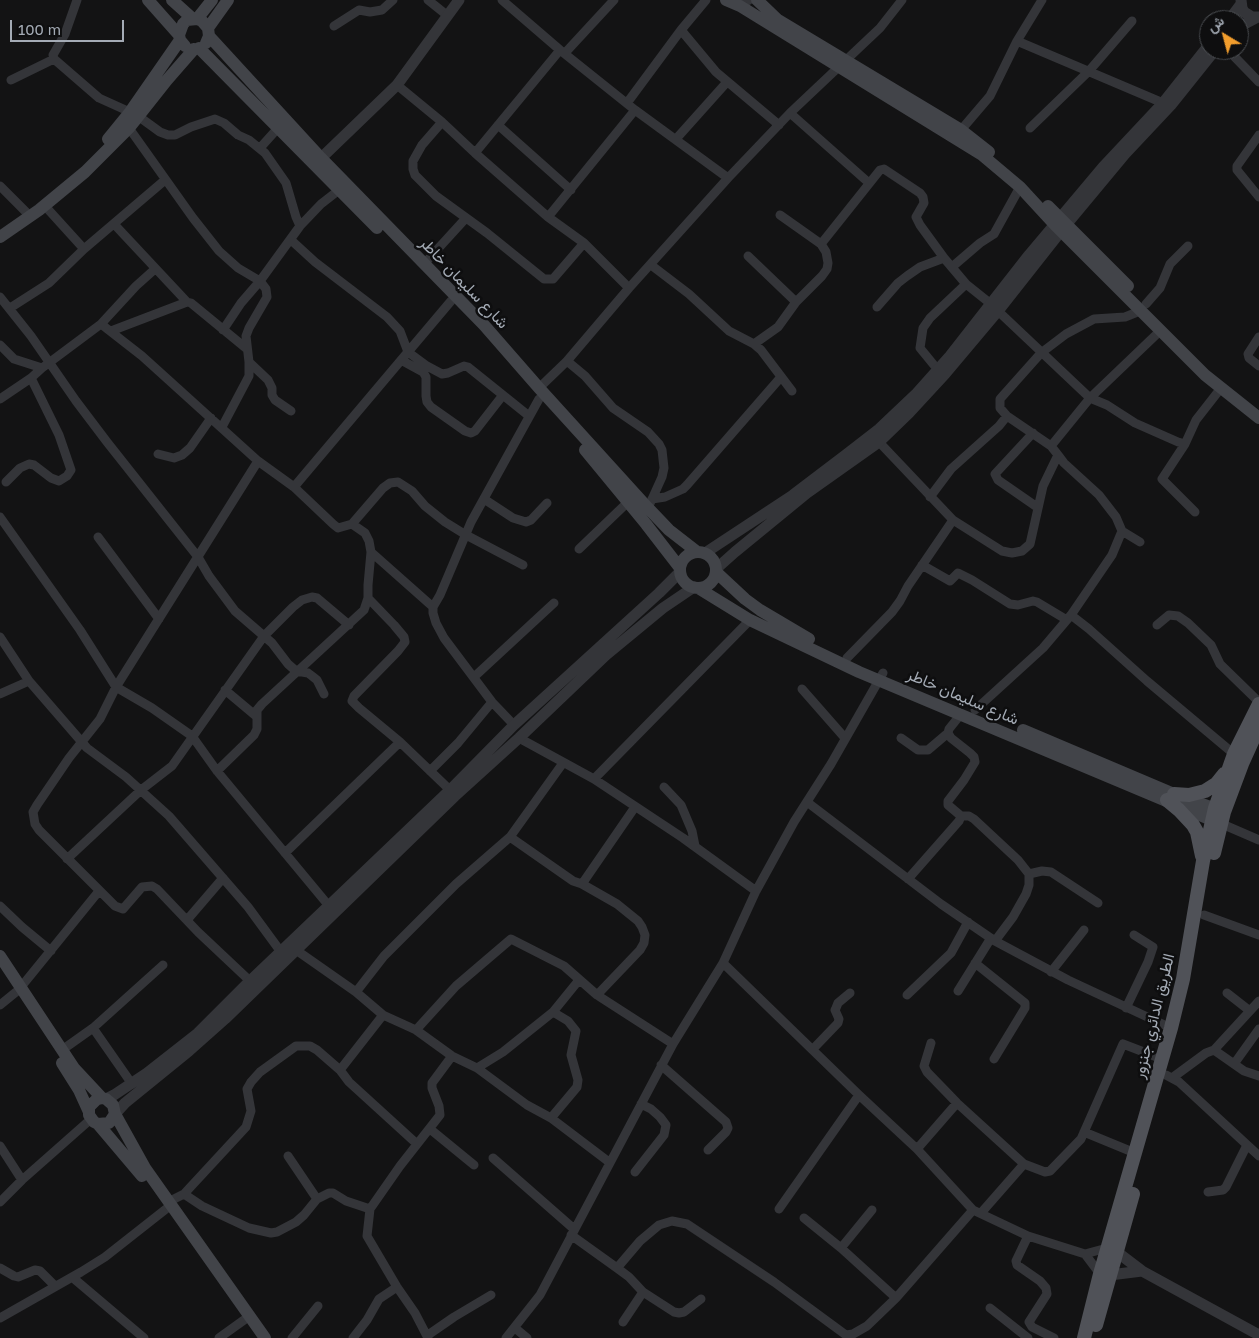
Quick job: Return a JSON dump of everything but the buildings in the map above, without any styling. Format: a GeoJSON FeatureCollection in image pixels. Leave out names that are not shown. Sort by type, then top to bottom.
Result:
{"type":"FeatureCollection","features":[{"type":"Feature","properties":{"kind":"main road"},"geometry":{"type":"LineString","coordinates":[[148,0],[188,48],[197,48]]}},
{"type":"Feature","properties":{"kind":"main road"},"geometry":{"type":"LineString","coordinates":[[172,0],[195,19],[202,21],[208,32]]}},
{"type":"Feature","properties":{"kind":"main road"},"geometry":{"type":"LineString","coordinates":[[0,237],[45,206],[85,172],[129,128],[134,114],[180,38],[183,24],[195,19],[212,0]]}},
{"type":"Feature","properties":{"kind":"main road"},"geometry":{"type":"LineString","coordinates":[[0,230],[57,189],[80,168],[197,48],[207,41],[208,32],[228,0]]}},
{"type":"Feature","properties":{"kind":"main road"},"geometry":{"type":"LineString","coordinates":[[726,0],[744,3],[843,64],[961,130],[1027,185],[1061,225]]}},
{"type":"Feature","properties":{"kind":"main road"},"geometry":{"type":"LineString","coordinates":[[758,0],[778,20],[982,155],[1061,225],[1143,308],[1259,409]]}},
{"type":"Feature","properties":{"kind":"main road","name":"شارع سليمان خاطر"},"geometry":{"type":"LineString","coordinates":[[208,32],[317,161],[339,190],[650,504],[669,530],[701,552]]}},
{"type":"Feature","properties":{"kind":"main road","name":"شارع سليمان خاطر"},"geometry":{"type":"LineString","coordinates":[[197,48],[278,128],[317,161],[424,264],[484,325],[628,502],[680,570]]}},
{"type":"Feature","properties":{"kind":"main road"},"geometry":{"type":"LineString","coordinates":[[1143,308],[1160,330],[1220,388],[1259,418]]}},
{"type":"Feature","properties":{"kind":"main road"},"geometry":{"type":"LineString","coordinates":[[701,552],[714,561],[716,571],[708,585],[696,588],[683,580],[680,570],[686,555],[701,552]]}},
{"type":"Feature","properties":{"kind":"main road","name":"شارع سليمان خاطر"},"geometry":{"type":"LineString","coordinates":[[716,571],[745,599],[760,610],[805,638],[881,677],[975,710],[1170,797]]}},
{"type":"Feature","properties":{"kind":"main road","name":"شارع سليمان خاطر"},"geometry":{"type":"LineString","coordinates":[[696,588],[750,620],[961,714],[1218,816]]}},
{"type":"Feature","properties":{"kind":"main road","name":"الطريق الدائري جنزور"},"geometry":{"type":"LineString","coordinates":[[1112,1250],[1169,1076],[1204,915],[1218,816],[1228,770],[1259,703]]}},
{"type":"Feature","properties":{"kind":"main road","name":"الطريق الدائري جنزور"},"geometry":{"type":"LineString","coordinates":[[1089,1333],[1112,1250],[1135,1153],[1183,979],[1203,861],[1218,816],[1259,726]]}},
{"type":"Feature","properties":{"kind":"main road"},"geometry":{"type":"LineString","coordinates":[[1203,861],[1197,832],[1170,797],[1205,791],[1216,784],[1228,770]]}},
{"type":"Feature","properties":{"kind":"main road"},"geometry":{"type":"LineString","coordinates":[[0,956],[93,1118],[168,1205],[265,1338]]}},
{"type":"Feature","properties":{"kind":"main road"},"geometry":{"type":"LineString","coordinates":[[0,969],[19,990],[74,1068],[104,1099],[113,1105],[115,1114],[168,1205],[256,1338]]}},
{"type":"Feature","properties":{"kind":"main road"},"geometry":{"type":"LineString","coordinates":[[93,1118],[92,1102],[104,1099]]}},
{"type":"Feature","properties":{"kind":"main road"},"geometry":{"type":"LineString","coordinates":[[93,1118],[108,1122],[115,1114]]}},
{"type":"Feature","properties":{"kind":"street"},"geometry":{"type":"LineString","coordinates":[[77,0],[65,34],[53,55],[54,59],[99,98],[134,114],[160,132],[175,136],[191,127],[215,119],[238,136],[249,140],[270,158],[286,184],[300,226]]}},
{"type":"Feature","properties":{"kind":"street"},"geometry":{"type":"LineString","coordinates":[[334,26],[359,10],[370,12],[382,10],[392,0]]}},
{"type":"Feature","properties":{"kind":"street"},"geometry":{"type":"LineString","coordinates":[[428,0],[448,16]]}},
{"type":"Feature","properties":{"kind":"street"},"geometry":{"type":"LineString","coordinates":[[317,161],[397,85],[459,0]]}},
{"type":"Feature","properties":{"kind":"street"},"geometry":{"type":"LineString","coordinates":[[502,0],[627,104],[728,178]]}},
{"type":"Feature","properties":{"kind":"street"},"geometry":{"type":"LineString","coordinates":[[474,153],[563,52],[614,0]]}},
{"type":"Feature","properties":{"kind":"street"},"geometry":{"type":"LineString","coordinates":[[627,104],[680,30],[706,0]]}},
{"type":"Feature","properties":{"kind":"street"},"geometry":{"type":"LineString","coordinates":[[514,726],[492,702],[444,638],[436,623],[433,607],[466,535],[539,394],[628,288],[728,178],[790,113],[880,28],[902,0]]}},
{"type":"Feature","properties":{"kind":"street"},"geometry":{"type":"LineString","coordinates":[[961,130],[990,96],[1017,42],[1042,0]]}},
{"type":"Feature","properties":{"kind":"street"},"geometry":{"type":"LineString","coordinates":[[1241,2],[1244,12],[1258,18]]}},
{"type":"Feature","properties":{"kind":"street"},"geometry":{"type":"LineString","coordinates":[[1030,128],[1089,71],[1132,21]]}},
{"type":"Feature","properties":{"kind":"street"},"geometry":{"type":"LineString","coordinates":[[680,30],[716,72],[779,124]]}},
{"type":"Feature","properties":{"kind":"street"},"geometry":{"type":"LineString","coordinates":[[1017,42],[1163,103]]}},
{"type":"Feature","properties":{"kind":"street"},"geometry":{"type":"LineString","coordinates":[[716,571],[735,552],[807,493],[879,442],[945,374],[994,308],[1061,225],[1103,167],[1163,103],[1199,58]]}},
{"type":"Feature","properties":{"kind":"street"},"geometry":{"type":"LineString","coordinates":[[11,80],[54,59]]}},
{"type":"Feature","properties":{"kind":"street"},"geometry":{"type":"LineString","coordinates":[[1061,225],[1171,104],[1207,60]]}},
{"type":"Feature","properties":{"kind":"street"},"geometry":{"type":"LineString","coordinates":[[1238,60],[1259,82]]}},
{"type":"Feature","properties":{"kind":"street"},"geometry":{"type":"LineString","coordinates":[[676,139],[727,82]]}},
{"type":"Feature","properties":{"kind":"street"},"geometry":{"type":"LineString","coordinates":[[397,85],[442,122],[474,153],[548,217],[584,243],[628,288]]}},
{"type":"Feature","properties":{"kind":"street"},"geometry":{"type":"LineString","coordinates":[[548,217],[635,110]]}},
{"type":"Feature","properties":{"kind":"street"},"geometry":{"type":"LineString","coordinates":[[790,113],[869,183]]}},
{"type":"Feature","properties":{"kind":"street"},"geometry":{"type":"LineString","coordinates":[[442,122],[416,154],[413,161],[415,174],[429,189],[487,232],[538,275],[548,280],[553,279],[558,274],[584,243]]}},
{"type":"Feature","properties":{"kind":"street"},"geometry":{"type":"LineString","coordinates":[[498,125],[570,190]]}},
{"type":"Feature","properties":{"kind":"street"},"geometry":{"type":"LineString","coordinates":[[129,128],[165,180],[219,251],[238,268],[260,281],[266,289],[267,297],[246,336],[250,362],[249,376],[222,427]]}},
{"type":"Feature","properties":{"kind":"street"},"geometry":{"type":"LineString","coordinates":[[260,148],[278,128]]}},
{"type":"Feature","properties":{"kind":"street"},"geometry":{"type":"LineString","coordinates":[[1259,135],[1236,170],[1259,197]]}},
{"type":"Feature","properties":{"kind":"street"},"geometry":{"type":"LineString","coordinates":[[821,244],[869,183],[880,170],[884,169],[920,193],[925,201],[916,215],[917,220],[944,258],[966,284],[1090,398],[1107,405],[1135,423],[1185,444]]}},
{"type":"Feature","properties":{"kind":"street"},"geometry":{"type":"LineString","coordinates":[[10,308],[49,283],[84,249],[165,180]]}},
{"type":"Feature","properties":{"kind":"street"},"geometry":{"type":"LineString","coordinates":[[0,186],[26,212]]}},
{"type":"Feature","properties":{"kind":"street"},"geometry":{"type":"LineString","coordinates":[[952,267],[994,234],[1020,187]]}},
{"type":"Feature","properties":{"kind":"street"},"geometry":{"type":"LineString","coordinates":[[223,330],[241,303],[260,281],[300,226],[317,208],[339,190]]}},
{"type":"Feature","properties":{"kind":"street"},"geometry":{"type":"LineString","coordinates":[[45,206],[84,249]]}},
{"type":"Feature","properties":{"kind":"street"},"geometry":{"type":"LineString","coordinates":[[754,344],[778,327],[796,302],[815,284],[827,269],[828,259],[821,244],[780,215]]}},
{"type":"Feature","properties":{"kind":"street"},"geometry":{"type":"LineString","coordinates":[[424,264],[466,218]]}},
{"type":"Feature","properties":{"kind":"street"},"geometry":{"type":"LineString","coordinates":[[114,224],[187,302],[191,303],[247,349]]}},
{"type":"Feature","properties":{"kind":"street"},"geometry":{"type":"LineString","coordinates":[[291,240],[395,325],[408,352],[442,374],[464,366],[468,367],[529,416]]}},
{"type":"Feature","properties":{"kind":"street"},"geometry":{"type":"LineString","coordinates":[[1140,542],[1122,531],[1116,517],[1098,495],[1064,463],[1051,446],[1007,416],[999,404],[1000,399],[1041,353],[1066,334],[1094,319],[1125,317],[1143,308],[1160,288],[1165,272],[1170,264],[1188,246]]}},
{"type":"Feature","properties":{"kind":"street"},"geometry":{"type":"LineString","coordinates":[[748,256],[796,302]]}},
{"type":"Feature","properties":{"kind":"street"},"geometry":{"type":"LineString","coordinates":[[877,307],[907,276],[920,267],[944,258]]}},
{"type":"Feature","properties":{"kind":"street"},"geometry":{"type":"LineString","coordinates":[[650,265],[689,294],[730,331],[754,344],[770,361],[792,391]]}},
{"type":"Feature","properties":{"kind":"street"},"geometry":{"type":"LineString","coordinates":[[0,399],[31,378],[101,324],[136,286],[155,269]]}},
{"type":"Feature","properties":{"kind":"street"},"geometry":{"type":"LineString","coordinates":[[938,370],[920,348],[922,328],[966,284]]}},
{"type":"Feature","properties":{"kind":"street"},"geometry":{"type":"LineString","coordinates":[[0,297],[31,336],[46,365],[198,557],[209,576],[235,611],[279,650],[288,664],[296,671],[312,676],[317,680],[324,694]]}},
{"type":"Feature","properties":{"kind":"street"},"geometry":{"type":"LineString","coordinates":[[294,488],[451,301]]}},
{"type":"Feature","properties":{"kind":"street"},"geometry":{"type":"LineString","coordinates":[[111,331],[187,302]]}},
{"type":"Feature","properties":{"kind":"street"},"geometry":{"type":"LineString","coordinates":[[701,552],[792,495],[879,429],[938,370],[994,308]]}},
{"type":"Feature","properties":{"kind":"street"},"geometry":{"type":"LineString","coordinates":[[101,324],[142,356],[258,461],[294,488],[338,528],[352,524],[383,488],[390,483],[398,482],[445,522],[523,565]]}},
{"type":"Feature","properties":{"kind":"street"},"geometry":{"type":"LineString","coordinates":[[1051,446],[1090,398],[1160,330]]}},
{"type":"Feature","properties":{"kind":"street"},"geometry":{"type":"LineString","coordinates":[[1259,337],[1248,354],[1249,358],[1259,366]]}},
{"type":"Feature","properties":{"kind":"street"},"geometry":{"type":"LineString","coordinates":[[0,345],[14,359],[46,365]]}},
{"type":"Feature","properties":{"kind":"street"},"geometry":{"type":"LineString","coordinates":[[401,360],[423,372],[426,377],[427,402],[431,407],[471,433],[475,431],[503,395]]}},
{"type":"Feature","properties":{"kind":"street"},"geometry":{"type":"LineString","coordinates":[[568,361],[585,376],[613,408],[648,432],[659,444],[662,450],[664,468],[650,504]]}},
{"type":"Feature","properties":{"kind":"street"},"geometry":{"type":"LineString","coordinates":[[250,362],[268,380],[275,400],[292,411]]}},
{"type":"Feature","properties":{"kind":"street"},"geometry":{"type":"LineString","coordinates":[[650,504],[688,485],[781,377]]}},
{"type":"Feature","properties":{"kind":"street"},"geometry":{"type":"LineString","coordinates":[[6,482],[20,468],[28,464],[34,465],[50,478],[59,481],[68,476],[71,470],[56,429],[31,378]]}},
{"type":"Feature","properties":{"kind":"street"},"geometry":{"type":"LineString","coordinates":[[1195,512],[1162,479],[1185,444],[1196,420],[1220,388]]}},
{"type":"Feature","properties":{"kind":"street"},"geometry":{"type":"LineString","coordinates":[[930,497],[961,459],[1007,416]]}},
{"type":"Feature","properties":{"kind":"street"},"geometry":{"type":"LineString","coordinates":[[158,454],[174,458],[182,455],[190,448],[211,418]]}},
{"type":"Feature","properties":{"kind":"street"},"geometry":{"type":"LineString","coordinates":[[1033,433],[995,474],[998,480],[1037,507]]}},
{"type":"Feature","properties":{"kind":"street"},"geometry":{"type":"LineString","coordinates":[[879,442],[952,520],[1002,551],[1016,553],[1030,544],[1043,486],[1058,455]]}},
{"type":"Feature","properties":{"kind":"street"},"geometry":{"type":"LineString","coordinates":[[250,981],[162,893],[152,886],[142,887],[123,909],[115,906],[67,859],[35,824],[33,812],[82,741],[100,719],[116,687],[258,461]]}},
{"type":"Feature","properties":{"kind":"street"},"geometry":{"type":"LineString","coordinates":[[484,499],[513,518],[526,522],[531,520],[547,503]]}},
{"type":"Feature","properties":{"kind":"street"},"geometry":{"type":"LineString","coordinates":[[579,549],[628,502]]}},
{"type":"Feature","properties":{"kind":"street"},"geometry":{"type":"LineString","coordinates":[[0,517],[80,630],[116,687],[152,708],[192,736],[218,771],[329,906]]}},
{"type":"Feature","properties":{"kind":"street"},"geometry":{"type":"LineString","coordinates":[[847,658],[892,612],[952,520]]}},
{"type":"Feature","properties":{"kind":"street"},"geometry":{"type":"LineString","coordinates":[[218,771],[254,735],[257,729],[257,710],[262,704],[364,610],[368,598],[371,552],[365,533],[352,524]]}},
{"type":"Feature","properties":{"kind":"street"},"geometry":{"type":"LineString","coordinates":[[975,710],[1043,648],[1069,618],[1112,555],[1122,531]]}},
{"type":"Feature","properties":{"kind":"street"},"geometry":{"type":"LineString","coordinates":[[98,538],[159,619]]}},
{"type":"Feature","properties":{"kind":"street"},"geometry":{"type":"LineString","coordinates":[[371,552],[433,607]]}},
{"type":"Feature","properties":{"kind":"street"},"geometry":{"type":"LineString","coordinates":[[922,565],[950,581],[958,573],[1010,604],[1018,605],[1033,601],[1069,618],[1234,754]]}},
{"type":"Feature","properties":{"kind":"street"},"geometry":{"type":"LineString","coordinates":[[104,1099],[132,1084],[198,1033],[514,726],[606,643],[659,593],[680,570]]}},
{"type":"Feature","properties":{"kind":"street"},"geometry":{"type":"LineString","coordinates":[[115,1114],[125,1103],[225,1019],[455,796],[606,655],[663,608],[696,588]]}},
{"type":"Feature","properties":{"kind":"street"},"geometry":{"type":"LineString","coordinates":[[67,859],[141,790],[172,766],[264,636],[302,600],[312,597],[323,602],[349,625]]}},
{"type":"Feature","properties":{"kind":"street"},"geometry":{"type":"LineString","coordinates":[[368,598],[404,637],[404,642],[398,651],[352,700],[400,742],[450,790]]}},
{"type":"Feature","properties":{"kind":"street"},"geometry":{"type":"LineString","coordinates":[[474,676],[554,603]]}},
{"type":"Feature","properties":{"kind":"street"},"geometry":{"type":"LineString","coordinates":[[1157,625],[1169,615],[1178,616],[1188,623],[1211,646],[1220,664],[1259,703]]}},
{"type":"Feature","properties":{"kind":"street"},"geometry":{"type":"LineString","coordinates":[[594,779],[750,620]]}},
{"type":"Feature","properties":{"kind":"street"},"geometry":{"type":"LineString","coordinates":[[0,637],[29,681],[82,741],[92,752],[141,790],[170,816],[248,907],[281,952]]}},
{"type":"Feature","properties":{"kind":"street"},"geometry":{"type":"LineString","coordinates":[[506,1338],[540,1295],[661,1065],[723,963],[756,891],[794,822],[881,677]]}},
{"type":"Feature","properties":{"kind":"street"},"geometry":{"type":"LineString","coordinates":[[0,694],[29,681]]}},
{"type":"Feature","properties":{"kind":"street"},"geometry":{"type":"LineString","coordinates":[[802,689],[846,738]]}},
{"type":"Feature","properties":{"kind":"street"},"geometry":{"type":"LineString","coordinates":[[225,690],[256,716]]}},
{"type":"Feature","properties":{"kind":"street"},"geometry":{"type":"LineString","coordinates":[[430,771],[458,743],[492,702]]}},
{"type":"Feature","properties":{"kind":"street"},"geometry":{"type":"LineString","coordinates":[[901,738],[918,750],[928,750],[948,733],[961,714]]}},
{"type":"Feature","properties":{"kind":"street"},"geometry":{"type":"LineString","coordinates":[[948,733],[951,738],[974,757],[975,762],[948,801],[948,806],[961,816],[969,816],[974,819],[1018,860],[1029,874],[1029,885],[1026,894],[1013,917],[975,964],[958,991]]}},
{"type":"Feature","properties":{"kind":"street"},"geometry":{"type":"LineString","coordinates":[[519,738],[594,779],[695,846],[756,891]]}},
{"type":"Feature","properties":{"kind":"street"},"geometry":{"type":"LineString","coordinates":[[285,853],[400,742]]}},
{"type":"Feature","properties":{"kind":"street"},"geometry":{"type":"LineString","coordinates":[[356,992],[384,956],[456,884],[510,837],[563,763]]}},
{"type":"Feature","properties":{"kind":"street"},"geometry":{"type":"LineString","coordinates":[[664,787],[681,805],[692,832],[695,846]]}},
{"type":"Feature","properties":{"kind":"street"},"geometry":{"type":"LineString","coordinates":[[807,802],[908,879],[993,940],[1051,972],[1171,1028]]}},
{"type":"Feature","properties":{"kind":"street"},"geometry":{"type":"LineString","coordinates":[[582,884],[635,807]]}},
{"type":"Feature","properties":{"kind":"street"},"geometry":{"type":"LineString","coordinates":[[908,879],[959,821],[961,816]]}},
{"type":"Feature","properties":{"kind":"street"},"geometry":{"type":"LineString","coordinates":[[1218,816],[1259,840]]}},
{"type":"Feature","properties":{"kind":"street"},"geometry":{"type":"LineString","coordinates":[[510,837],[573,881],[582,884],[617,904],[638,921],[645,935],[644,943],[640,950],[597,995]]}},
{"type":"Feature","properties":{"kind":"street"},"geometry":{"type":"LineString","coordinates":[[1029,874],[1042,871],[1051,872],[1098,903]]}},
{"type":"Feature","properties":{"kind":"street"},"geometry":{"type":"LineString","coordinates":[[187,920],[223,878]]}},
{"type":"Feature","properties":{"kind":"street"},"geometry":{"type":"LineString","coordinates":[[0,1005],[19,990],[99,891]]}},
{"type":"Feature","properties":{"kind":"street"},"geometry":{"type":"LineString","coordinates":[[0,906],[51,951]]}},
{"type":"Feature","properties":{"kind":"street"},"geometry":{"type":"LineString","coordinates":[[1204,915],[1259,935]]}},
{"type":"Feature","properties":{"kind":"street"},"geometry":{"type":"LineString","coordinates":[[907,995],[951,953],[968,922]]}},
{"type":"Feature","properties":{"kind":"street"},"geometry":{"type":"LineString","coordinates":[[1051,972],[1084,930]]}},
{"type":"Feature","properties":{"kind":"street"},"geometry":{"type":"LineString","coordinates":[[1126,1008],[1153,947],[1134,935]]}},
{"type":"Feature","properties":{"kind":"street"},"geometry":{"type":"LineString","coordinates":[[416,1030],[456,986],[511,939],[564,966],[597,995],[673,1044]]}},
{"type":"Feature","properties":{"kind":"street"},"geometry":{"type":"LineString","coordinates":[[296,950],[356,992],[383,1015],[416,1030],[452,1056],[477,1068],[527,1105],[551,1118],[609,1162]]}},
{"type":"Feature","properties":{"kind":"street"},"geometry":{"type":"LineString","coordinates":[[723,963],[917,1149],[977,1212],[1028,1236],[1085,1254],[1112,1250],[1142,1271],[1259,1335]]}},
{"type":"Feature","properties":{"kind":"street"},"geometry":{"type":"LineString","coordinates":[[975,964],[1026,1003],[1025,1008],[994,1059]]}},
{"type":"Feature","properties":{"kind":"street"},"geometry":{"type":"LineString","coordinates":[[62,1050],[92,1028],[163,965]]}},
{"type":"Feature","properties":{"kind":"street"},"geometry":{"type":"LineString","coordinates":[[477,1068],[503,1052],[553,1012],[578,980]]}},
{"type":"Feature","properties":{"kind":"street"},"geometry":{"type":"LineString","coordinates":[[813,1049],[838,1023],[839,1019],[835,1010],[838,1003],[850,993]]}},
{"type":"Feature","properties":{"kind":"street"},"geometry":{"type":"LineString","coordinates":[[1228,993],[1250,1011]]}},
{"type":"Feature","properties":{"kind":"street"},"geometry":{"type":"LineString","coordinates":[[1259,1002],[1214,1050],[1169,1076],[1179,1082],[1259,1156]]}},
{"type":"Feature","properties":{"kind":"street"},"geometry":{"type":"LineString","coordinates":[[551,1118],[577,1087],[578,1080],[571,1055],[576,1031],[568,1022],[553,1012]]}},
{"type":"Feature","properties":{"kind":"street"},"geometry":{"type":"LineString","coordinates":[[340,1070],[383,1015]]}},
{"type":"Feature","properties":{"kind":"street"},"geometry":{"type":"LineString","coordinates":[[92,1028],[132,1084]]}},
{"type":"Feature","properties":{"kind":"street"},"geometry":{"type":"LineString","coordinates":[[1234,1064],[1259,1029]]}},
{"type":"Feature","properties":{"kind":"street"},"geometry":{"type":"LineString","coordinates":[[931,1043],[924,1066],[927,1072],[957,1103],[1024,1164],[1045,1172],[1050,1171],[1073,1148],[1084,1132],[1123,1044],[1162,1059]]}},
{"type":"Feature","properties":{"kind":"street"},"geometry":{"type":"LineString","coordinates":[[0,1318],[105,1257],[184,1194],[246,1126],[251,1110],[247,1089],[250,1082],[260,1072],[290,1050],[302,1045],[310,1046],[317,1050],[417,1144]]}},
{"type":"Feature","properties":{"kind":"street"},"geometry":{"type":"LineString","coordinates":[[1214,1050],[1244,1071],[1259,1076]]}},
{"type":"Feature","properties":{"kind":"street"},"geometry":{"type":"LineString","coordinates":[[452,1056],[432,1083],[440,1115],[400,1166],[370,1209],[366,1236],[428,1337],[454,1317],[491,1295]]}},
{"type":"Feature","properties":{"kind":"street"},"geometry":{"type":"LineString","coordinates":[[661,1065],[726,1122],[728,1128],[726,1132],[708,1150]]}},
{"type":"Feature","properties":{"kind":"street"},"geometry":{"type":"LineString","coordinates":[[779,1209],[859,1095]]}},
{"type":"Feature","properties":{"kind":"street"},"geometry":{"type":"LineString","coordinates":[[917,1149],[957,1103]]}},
{"type":"Feature","properties":{"kind":"street"},"geometry":{"type":"LineString","coordinates":[[635,1172],[664,1135],[666,1125],[651,1109],[641,1104]]}},
{"type":"Feature","properties":{"kind":"street"},"geometry":{"type":"LineString","coordinates":[[0,1202],[22,1180],[93,1118]]}},
{"type":"Feature","properties":{"kind":"street"},"geometry":{"type":"LineString","coordinates":[[430,1129],[474,1165]]}},
{"type":"Feature","properties":{"kind":"street"},"geometry":{"type":"LineString","coordinates":[[1084,1132],[1135,1153]]}},
{"type":"Feature","properties":{"kind":"street"},"geometry":{"type":"LineString","coordinates":[[1208,1192],[1223,1190],[1226,1187],[1247,1145]]}},
{"type":"Feature","properties":{"kind":"street"},"geometry":{"type":"LineString","coordinates":[[1,1151],[22,1180]]}},
{"type":"Feature","properties":{"kind":"street"},"geometry":{"type":"LineString","coordinates":[[288,1156],[317,1199]]}},
{"type":"Feature","properties":{"kind":"street"},"geometry":{"type":"LineString","coordinates":[[493,1158],[573,1232],[643,1292],[679,1313],[689,1309],[701,1299]]}},
{"type":"Feature","properties":{"kind":"street"},"geometry":{"type":"LineString","coordinates":[[617,1268],[640,1241],[659,1225],[672,1222],[687,1224],[774,1282],[845,1337],[859,1332],[896,1298],[1024,1164]]}},
{"type":"Feature","properties":{"kind":"street"},"geometry":{"type":"LineString","coordinates":[[184,1194],[202,1206],[249,1228],[271,1233],[277,1232],[296,1222],[317,1199],[328,1193],[370,1209]]}},
{"type":"Feature","properties":{"kind":"street"},"geometry":{"type":"LineString","coordinates":[[841,1248],[872,1210]]}},
{"type":"Feature","properties":{"kind":"street"},"geometry":{"type":"LineString","coordinates":[[804,1218],[841,1248],[896,1298]]}},
{"type":"Feature","properties":{"kind":"street"},"geometry":{"type":"LineString","coordinates":[[1028,1236],[1016,1261],[1017,1265],[1040,1281],[1046,1288],[1047,1294],[1029,1322],[1032,1327],[1054,1338]]}},
{"type":"Feature","properties":{"kind":"street"},"geometry":{"type":"LineString","coordinates":[[1085,1254],[1105,1275],[1142,1271]]}},
{"type":"Feature","properties":{"kind":"street"},"geometry":{"type":"LineString","coordinates":[[0,1268],[18,1277],[34,1270],[40,1271],[55,1286]]}},
{"type":"Feature","properties":{"kind":"street"},"geometry":{"type":"LineString","coordinates":[[72,1277],[144,1338]]}},
{"type":"Feature","properties":{"kind":"street"},"geometry":{"type":"LineString","coordinates":[[353,1338],[379,1300],[397,1287]]}},
{"type":"Feature","properties":{"kind":"street"},"geometry":{"type":"LineString","coordinates":[[623,1322],[643,1292]]}},
{"type":"Feature","properties":{"kind":"street"},"geometry":{"type":"LineString","coordinates":[[292,1338],[318,1306]]}},
{"type":"Feature","properties":{"kind":"street"},"geometry":{"type":"LineString","coordinates":[[990,1308],[1028,1338]]}},
{"type":"Feature","properties":{"kind":"street"},"geometry":{"type":"LineString","coordinates":[[219,1338],[244,1320]]}},
{"type":"Feature","properties":{"kind":"street"},"geometry":{"type":"LineString","coordinates":[[515,1328],[528,1338]]}}]}
